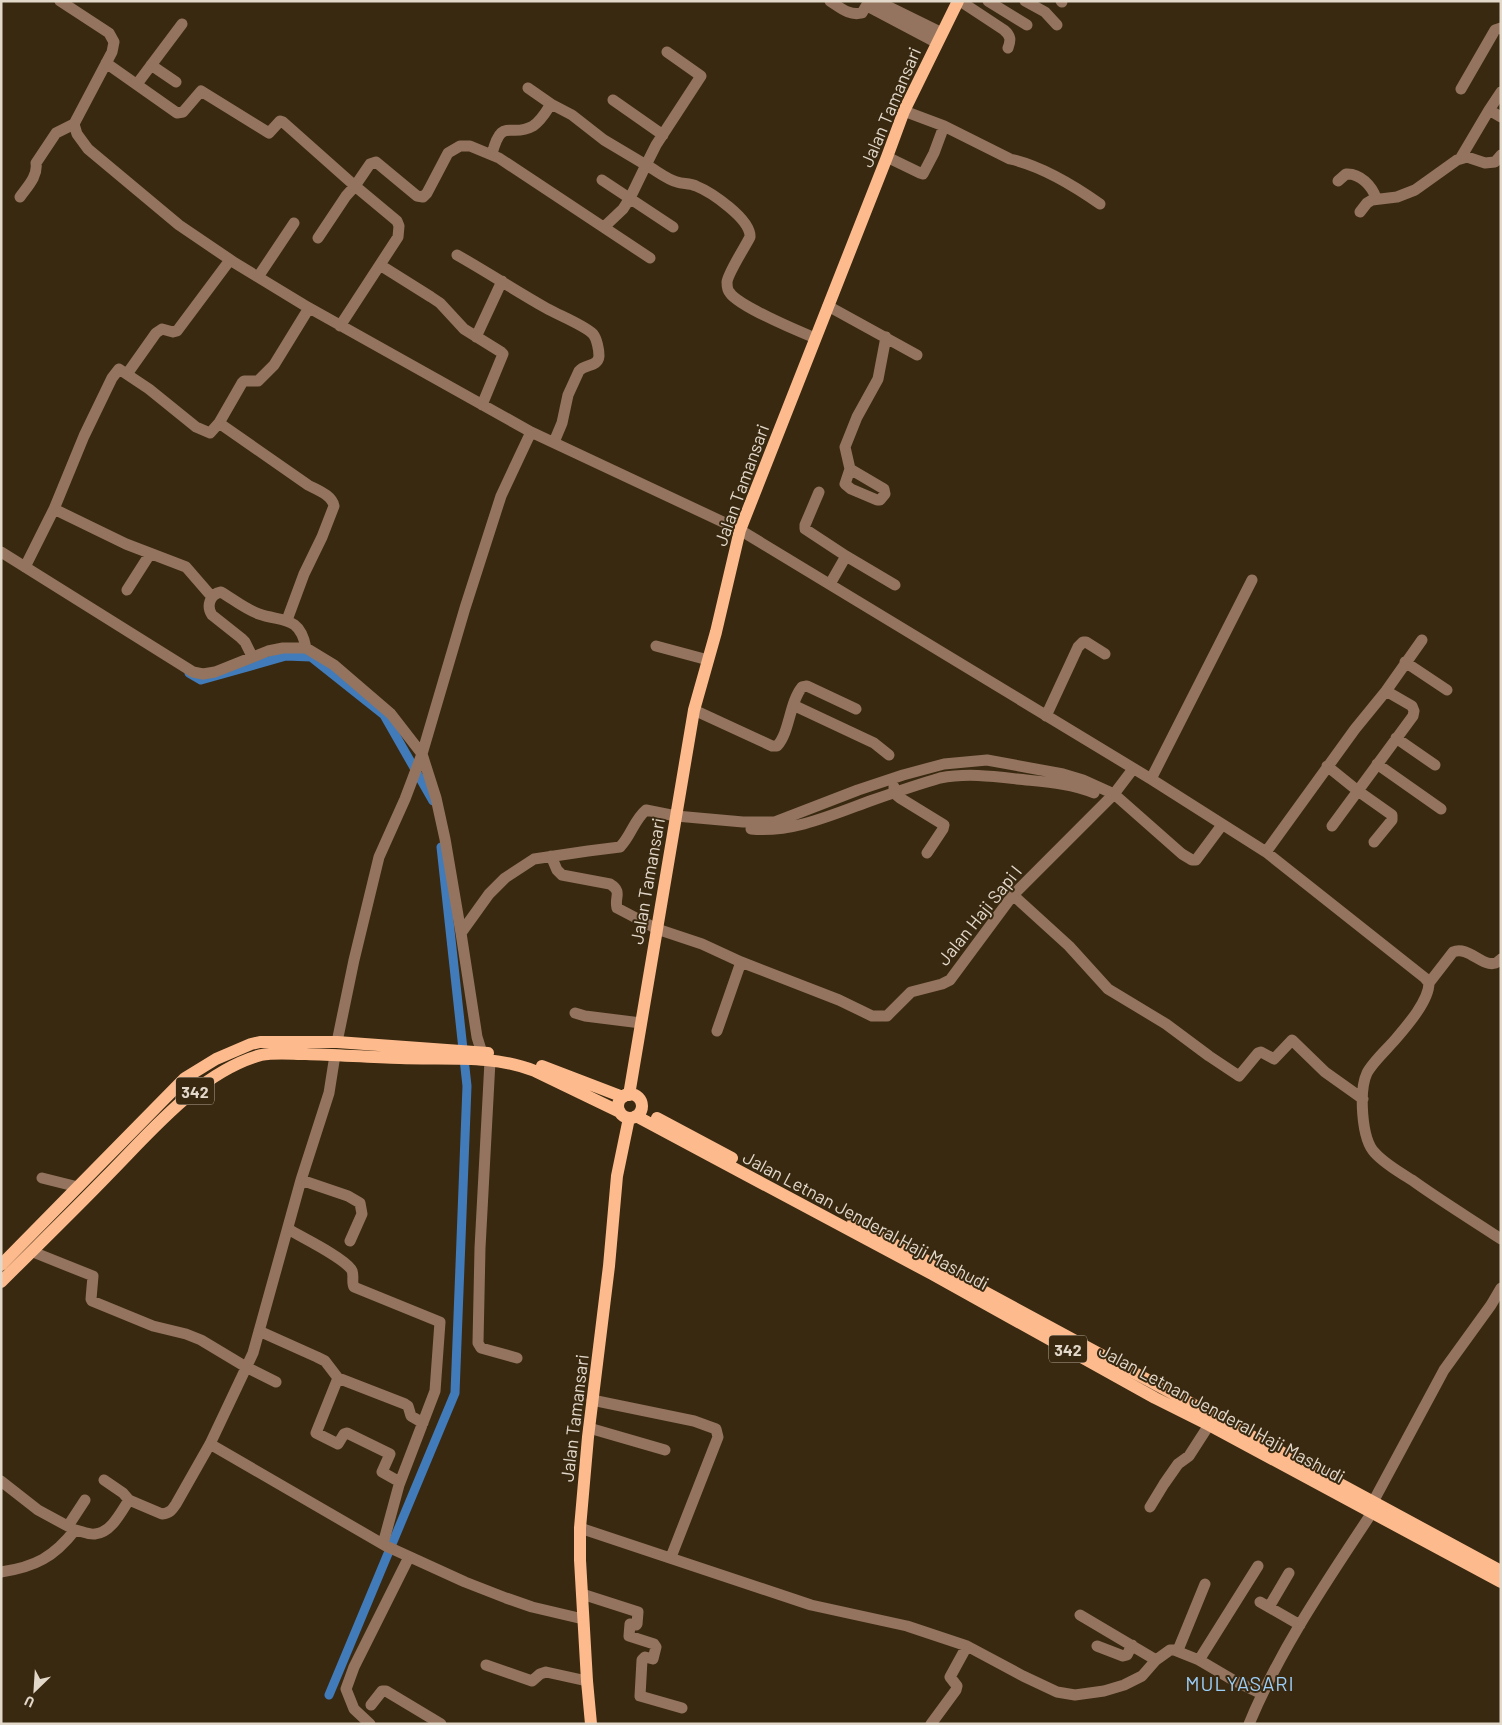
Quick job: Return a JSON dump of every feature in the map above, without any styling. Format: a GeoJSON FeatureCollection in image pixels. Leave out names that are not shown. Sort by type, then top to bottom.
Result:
{"type":"FeatureCollection","features":[{"type":"Feature","properties":{"kind":"main road","name":"Jalan Tamansari"},"geometry":{"type":"LineString","coordinates":[[591,1724],[583,1618],[580,1528],[588,1428],[601,1340],[617,1176],[632,1114],[619,1104],[626,1096],[641,1023],[694,710],[740,530],[904,111],[959,1]]}},
{"type":"Feature","properties":{"kind":"main road","name":"Jalan Letnan Jenderal Haji Mashudi"},"geometry":{"type":"LineString","coordinates":[[1,1265],[32,1252],[134,1140],[185,1078],[216,1060],[251,1044],[279,1041],[337,1042],[430,1054]]}},
{"type":"Feature","properties":{"kind":"main road"},"geometry":{"type":"LineString","coordinates":[[251,1044],[257,1057]]}},
{"type":"Feature","properties":{"kind":"main road","name":"Jalan Letnan Jenderal Haji Mashudi"},"geometry":{"type":"LineString","coordinates":[[1,1282],[17,1257],[78,1187],[193,1092],[224,1071],[257,1057],[268,1054],[430,1054],[511,1057],[626,1096]]}},
{"type":"Feature","properties":{"kind":"main road","name":"Jalan Letnan Jenderal Haji Mashudi"},"geometry":{"type":"LineString","coordinates":[[482,1056],[525,1067],[632,1114],[934,1270],[1452,1551],[1501,1582]]}},
{"type":"Feature","properties":{"kind":"main road"},"geometry":{"type":"LineString","coordinates":[[626,1096],[634,1095],[641,1101],[632,1114]]}},
{"type":"Feature","properties":{"kind":"main road","name":"Jalan Letnan Jenderal Haji Mashudi"},"geometry":{"type":"LineString","coordinates":[[1037,1326],[1155,1398],[1294,1466]]}},
{"type":"Feature","properties":{"kind":"main road","name":"Jalan Letnan Jenderal Haji Mashudi"},"geometry":{"type":"LineString","coordinates":[[1452,1551],[1501,1571]]}},
{"type":"Feature","properties":{"kind":"street"},"geometry":{"type":"LineString","coordinates":[[20,197],[35,175],[37,161],[53,137],[58,132],[74,124],[112,52],[114,42],[109,33],[60,1]]}},
{"type":"Feature","properties":{"kind":"street"},"geometry":{"type":"LineString","coordinates":[[830,1],[849,13],[855,14],[862,13],[869,3],[885,5],[939,38]]}},
{"type":"Feature","properties":{"kind":"street"},"geometry":{"type":"LineString","coordinates":[[959,1],[1010,35],[1011,40],[1008,48]]}},
{"type":"Feature","properties":{"kind":"street"},"geometry":{"type":"LineString","coordinates":[[988,1],[1026,25]]}},
{"type":"Feature","properties":{"kind":"street"},"geometry":{"type":"LineString","coordinates":[[1025,1],[1044,12],[1057,25]]}},
{"type":"Feature","properties":{"kind":"street"},"geometry":{"type":"LineString","coordinates":[[136,84],[182,24]]}},
{"type":"Feature","properties":{"kind":"street"},"geometry":{"type":"LineString","coordinates":[[1462,89],[1495,30],[1501,28]]}},
{"type":"Feature","properties":{"kind":"street"},"geometry":{"type":"LineString","coordinates":[[604,227],[623,209],[646,165],[701,76],[667,52]]}},
{"type":"Feature","properties":{"kind":"street"},"geometry":{"type":"LineString","coordinates":[[106,63],[177,113],[183,112],[201,91],[269,133],[281,121],[397,221],[399,226],[398,237],[340,326]]}},
{"type":"Feature","properties":{"kind":"street"},"geometry":{"type":"LineString","coordinates":[[151,65],[176,82]]}},
{"type":"Feature","properties":{"kind":"street"},"geometry":{"type":"LineString","coordinates":[[528,88],[551,104],[572,115],[604,140],[646,165],[676,182],[693,184],[709,192],[730,208],[748,228],[750,237],[727,279],[730,295],[772,319],[815,338]]}},
{"type":"Feature","properties":{"kind":"street"},"geometry":{"type":"LineString","coordinates":[[1460,159],[1488,110],[1501,92]]}},
{"type":"Feature","properties":{"kind":"street"},"geometry":{"type":"LineString","coordinates":[[613,100],[664,135]]}},
{"type":"Feature","properties":{"kind":"street"},"geometry":{"type":"LineString","coordinates":[[492,154],[496,138],[501,132],[509,130],[518,131],[533,126],[543,117],[551,104]]}},
{"type":"Feature","properties":{"kind":"street"},"geometry":{"type":"LineString","coordinates":[[1488,110],[1501,116]]}},
{"type":"Feature","properties":{"kind":"street"},"geometry":{"type":"LineString","coordinates":[[904,111],[944,126],[1010,159],[1020,161],[1059,178],[1100,204]]}},
{"type":"Feature","properties":{"kind":"street"},"geometry":{"type":"LineString","coordinates":[[74,124],[76,134],[88,149],[150,202],[230,260],[340,326],[531,432],[740,530],[830,584],[1266,852],[1429,983]]}},
{"type":"Feature","properties":{"kind":"street"},"geometry":{"type":"LineString","coordinates":[[887,157],[923,174],[934,153],[944,126]]}},
{"type":"Feature","properties":{"kind":"street"},"geometry":{"type":"LineString","coordinates":[[318,238],[370,164],[376,162],[420,198],[428,193],[448,153],[460,146],[470,146],[492,154],[650,258]]}},
{"type":"Feature","properties":{"kind":"street"},"geometry":{"type":"LineString","coordinates":[[1360,212],[1367,203],[1376,198],[1397,197],[1415,190],[1460,159],[1467,157],[1485,162],[1495,162],[1501,155]]}},
{"type":"Feature","properties":{"kind":"street"},"geometry":{"type":"LineString","coordinates":[[1338,181],[1346,174],[1354,174],[1369,185],[1376,198]]}},
{"type":"Feature","properties":{"kind":"street"},"geometry":{"type":"LineString","coordinates":[[602,180],[673,227]]}},
{"type":"Feature","properties":{"kind":"street"},"geometry":{"type":"LineString","coordinates":[[258,277],[294,223]]}},
{"type":"Feature","properties":{"kind":"street"},"geometry":{"type":"LineString","coordinates":[[457,255],[592,334],[597,344],[598,360],[596,364],[582,368],[579,371],[568,396],[562,423],[554,442]]}},
{"type":"Feature","properties":{"kind":"street"},"geometry":{"type":"LineString","coordinates":[[127,374],[156,333],[162,329],[174,332],[180,327],[230,260]]}},
{"type":"Feature","properties":{"kind":"street"},"geometry":{"type":"LineString","coordinates":[[380,264],[440,303],[464,329],[503,354],[482,405]]}},
{"type":"Feature","properties":{"kind":"street"},"geometry":{"type":"LineString","coordinates":[[476,337],[502,281]]}},
{"type":"Feature","properties":{"kind":"street"},"geometry":{"type":"LineString","coordinates":[[828,306],[917,354]]}},
{"type":"Feature","properties":{"kind":"street"},"geometry":{"type":"LineString","coordinates":[[25,568],[54,509],[84,436],[112,378],[119,369],[201,430],[210,433],[219,423],[242,383],[258,380],[274,365],[310,308]]}},
{"type":"Feature","properties":{"kind":"street"},"geometry":{"type":"LineString","coordinates":[[850,470],[845,448],[857,417],[878,379],[886,337]]}},
{"type":"Feature","properties":{"kind":"street"},"geometry":{"type":"LineString","coordinates":[[219,423],[308,485],[323,493],[333,502],[334,506],[322,537],[304,574],[287,620]]}},
{"type":"Feature","properties":{"kind":"street"},"geometry":{"type":"LineString","coordinates":[[337,1042],[378,857],[405,799],[421,757],[465,608],[501,496],[531,432]]}},
{"type":"Feature","properties":{"kind":"street"},"geometry":{"type":"LineString","coordinates":[[819,492],[804,529],[895,585]]}},
{"type":"Feature","properties":{"kind":"street"},"geometry":{"type":"LineString","coordinates":[[54,509],[150,554],[186,567],[212,597]]}},
{"type":"Feature","properties":{"kind":"street"},"geometry":{"type":"LineString","coordinates":[[1,552],[192,672],[203,674],[215,672],[252,656],[283,648],[306,648],[334,665],[391,714],[421,757],[436,798],[445,839],[477,1037],[482,1056],[478,1343],[481,1348],[517,1358]]}},
{"type":"Feature","properties":{"kind":"street"},"geometry":{"type":"LineString","coordinates":[[127,590],[150,554]]}},
{"type":"Feature","properties":{"kind":"street"},"geometry":{"type":"LineString","coordinates":[[830,584],[846,556]]}},
{"type":"Feature","properties":{"kind":"street"},"geometry":{"type":"LineString","coordinates":[[1150,779],[1252,580]]}},
{"type":"Feature","properties":{"kind":"street"},"geometry":{"type":"LineString","coordinates":[[252,656],[245,642],[209,610],[209,604],[216,592],[221,592],[258,614],[287,620],[301,633],[306,648]]}},
{"type":"Feature","properties":{"kind":"street"},"geometry":{"type":"LineString","coordinates":[[1266,852],[1327,766],[1386,691],[1422,640]]}},
{"type":"Feature","properties":{"kind":"street"},"geometry":{"type":"LineString","coordinates":[[1046,716],[1078,647],[1083,642],[1086,642],[1105,654]]}},
{"type":"Feature","properties":{"kind":"street"},"geometry":{"type":"LineString","coordinates":[[656,646],[708,660]]}},
{"type":"Feature","properties":{"kind":"street"},"geometry":{"type":"LineString","coordinates":[[1405,662],[1447,690]]}},
{"type":"Feature","properties":{"kind":"street"},"geometry":{"type":"LineString","coordinates":[[694,710],[772,746],[777,746],[797,693],[802,686],[807,686],[856,709]]}},
{"type":"Feature","properties":{"kind":"street"},"geometry":{"type":"LineString","coordinates":[[1332,826],[1414,711],[1412,706],[1386,691]]}},
{"type":"Feature","properties":{"kind":"street"},"geometry":{"type":"LineString","coordinates":[[793,705],[874,743],[889,755]]}},
{"type":"Feature","properties":{"kind":"street"},"geometry":{"type":"LineString","coordinates":[[1396,738],[1434,765]]}},
{"type":"Feature","properties":{"kind":"street"},"geometry":{"type":"LineString","coordinates":[[675,820],[775,822],[858,790],[944,764],[987,760],[1063,774],[1083,780],[1111,797],[1182,854],[1194,861],[1202,854],[1222,825]]}},
{"type":"Feature","properties":{"kind":"street"},"geometry":{"type":"LineString","coordinates":[[1377,764],[1441,809]]}},
{"type":"Feature","properties":{"kind":"street"},"geometry":{"type":"LineString","coordinates":[[1327,766],[1393,817],[1374,842]]}},
{"type":"Feature","properties":{"kind":"street","name":"Jalan Haji Sapi I"},"geometry":{"type":"LineString","coordinates":[[551,856],[557,870],[562,875],[610,884],[618,892],[617,908],[656,929],[702,944],[741,962],[839,1000],[872,1016],[887,1016],[911,992],[950,980],[1013,895],[1111,797],[1133,769]]}},
{"type":"Feature","properties":{"kind":"street"},"geometry":{"type":"LineString","coordinates":[[461,933],[489,894],[505,878],[534,859],[620,847],[625,843],[639,816],[646,810],[675,820],[766,831],[786,829],[940,778],[970,774],[1061,783],[1111,797]]}},
{"type":"Feature","properties":{"kind":"street"},"geometry":{"type":"LineString","coordinates":[[894,793],[896,779]]}},
{"type":"Feature","properties":{"kind":"street"},"geometry":{"type":"LineString","coordinates":[[894,793],[944,825],[927,853]]}},
{"type":"Feature","properties":{"kind":"street"},"geometry":{"type":"LineString","coordinates":[[1013,895],[1070,946],[1108,989],[1166,1024],[1239,1076],[1258,1053],[1261,1052],[1274,1059],[1292,1040],[1325,1072],[1363,1099]]}},
{"type":"Feature","properties":{"kind":"street"},"geometry":{"type":"LineString","coordinates":[[1499,1235],[1435,1196],[1374,1152],[1367,1140],[1363,1116],[1363,1090],[1367,1072],[1426,998],[1429,983],[1453,952],[1458,949],[1464,951],[1491,965],[1501,959]]}},
{"type":"Feature","properties":{"kind":"street"},"geometry":{"type":"LineString","coordinates":[[717,1031],[741,962]]}},
{"type":"Feature","properties":{"kind":"street"},"geometry":{"type":"LineString","coordinates":[[575,1013],[641,1023]]}},
{"type":"Feature","properties":{"kind":"street"},"geometry":{"type":"LineString","coordinates":[[104,1480],[123,1493],[129,1500],[162,1514],[171,1512],[210,1444],[253,1353],[301,1180],[329,1093],[334,1055]]}},
{"type":"Feature","properties":{"kind":"street"},"geometry":{"type":"LineString","coordinates":[[42,1178],[78,1187]]}},
{"type":"Feature","properties":{"kind":"street"},"geometry":{"type":"LineString","coordinates":[[301,1180],[348,1196],[360,1203],[361,1218],[350,1241]]}},
{"type":"Feature","properties":{"kind":"street"},"geometry":{"type":"LineString","coordinates":[[288,1229],[336,1257],[350,1268],[354,1287],[440,1322],[436,1384],[400,1485],[384,1545]]}},
{"type":"Feature","properties":{"kind":"street"},"geometry":{"type":"LineString","coordinates":[[32,1252],[93,1276],[92,1301],[153,1326],[202,1340],[217,1351],[276,1382]]}},
{"type":"Feature","properties":{"kind":"street"},"geometry":{"type":"LineString","coordinates":[[1249,1724],[1262,1694],[1300,1625],[1372,1508],[1444,1370],[1496,1308],[1501,1288]]}},
{"type":"Feature","properties":{"kind":"street"},"geometry":{"type":"LineString","coordinates":[[258,1332],[317,1357],[325,1362],[338,1378],[405,1404],[408,1406],[411,1416],[423,1423]]}},
{"type":"Feature","properties":{"kind":"street"},"geometry":{"type":"LineString","coordinates":[[338,1378],[316,1433],[338,1444],[344,1434],[347,1434],[388,1452],[390,1455],[382,1472],[398,1481],[400,1485]]}},
{"type":"Feature","properties":{"kind":"street"},"geometry":{"type":"LineString","coordinates":[[592,1400],[694,1421],[716,1429],[718,1436],[671,1557]]}},
{"type":"Feature","properties":{"kind":"street"},"geometry":{"type":"LineString","coordinates":[[1150,1507],[1178,1464],[1189,1456],[1209,1426]]}},
{"type":"Feature","properties":{"kind":"street"},"geometry":{"type":"LineString","coordinates":[[588,1428],[664,1450]]}},
{"type":"Feature","properties":{"kind":"street"},"geometry":{"type":"LineString","coordinates":[[210,1444],[384,1545],[409,1557],[465,1582],[532,1607],[583,1618]]}},
{"type":"Feature","properties":{"kind":"street"},"geometry":{"type":"LineString","coordinates":[[1,1481],[38,1510],[72,1528],[95,1534],[104,1532],[109,1528],[129,1500]]}},
{"type":"Feature","properties":{"kind":"street"},"geometry":{"type":"LineString","coordinates":[[1,1572],[41,1562],[69,1538],[85,1500]]}},
{"type":"Feature","properties":{"kind":"street"},"geometry":{"type":"LineString","coordinates":[[580,1528],[811,1605],[907,1626],[967,1646],[1057,1692],[1075,1696],[1124,1685],[1142,1676],[1156,1660],[1170,1650],[1178,1650],[1262,1694]]}},
{"type":"Feature","properties":{"kind":"street"},"geometry":{"type":"LineString","coordinates":[[370,1724],[354,1709],[346,1689],[354,1667],[409,1557]]}},
{"type":"Feature","properties":{"kind":"street"},"geometry":{"type":"LineString","coordinates":[[1199,1660],[1258,1566]]}},
{"type":"Feature","properties":{"kind":"street"},"geometry":{"type":"LineString","coordinates":[[1288,1573],[1264,1604],[1300,1625]]}},
{"type":"Feature","properties":{"kind":"street"},"geometry":{"type":"LineString","coordinates":[[1178,1650],[1205,1584]]}},
{"type":"Feature","properties":{"kind":"street"},"geometry":{"type":"LineString","coordinates":[[582,1594],[638,1612],[637,1624],[630,1624],[629,1636],[654,1644],[656,1647],[653,1659],[645,1657],[642,1660],[640,1696],[682,1708]]}},
{"type":"Feature","properties":{"kind":"street"},"geometry":{"type":"LineString","coordinates":[[1080,1615],[1156,1660]]}},
{"type":"Feature","properties":{"kind":"street"},"geometry":{"type":"LineString","coordinates":[[1097,1646],[1125,1656],[1132,1645]]}},
{"type":"Feature","properties":{"kind":"street"},"geometry":{"type":"LineString","coordinates":[[931,1724],[956,1690],[956,1684],[950,1677],[967,1646]]}},
{"type":"Feature","properties":{"kind":"street"},"geometry":{"type":"LineString","coordinates":[[486,1665],[532,1681],[540,1674],[546,1672],[587,1681]]}},
{"type":"Feature","properties":{"kind":"street"},"geometry":{"type":"LineString","coordinates":[[371,1705],[382,1692],[386,1691],[441,1724]]}},
{"type":"Feature","properties":{"kind":"waterway"},"geometry":{"type":"LineString","coordinates":[[189,673],[201,680],[286,656],[311,657],[384,715],[433,801]]}},
{"type":"Feature","properties":{"kind":"waterway"},"geometry":{"type":"LineString","coordinates":[[329,1695],[455,1393],[467,1086],[441,847]]}},
{"type":"Feature","properties":{"kind":"district","name":"MULYASARI"},"geometry":{"type":"Point","coordinates":[1240,1683]}}]}
